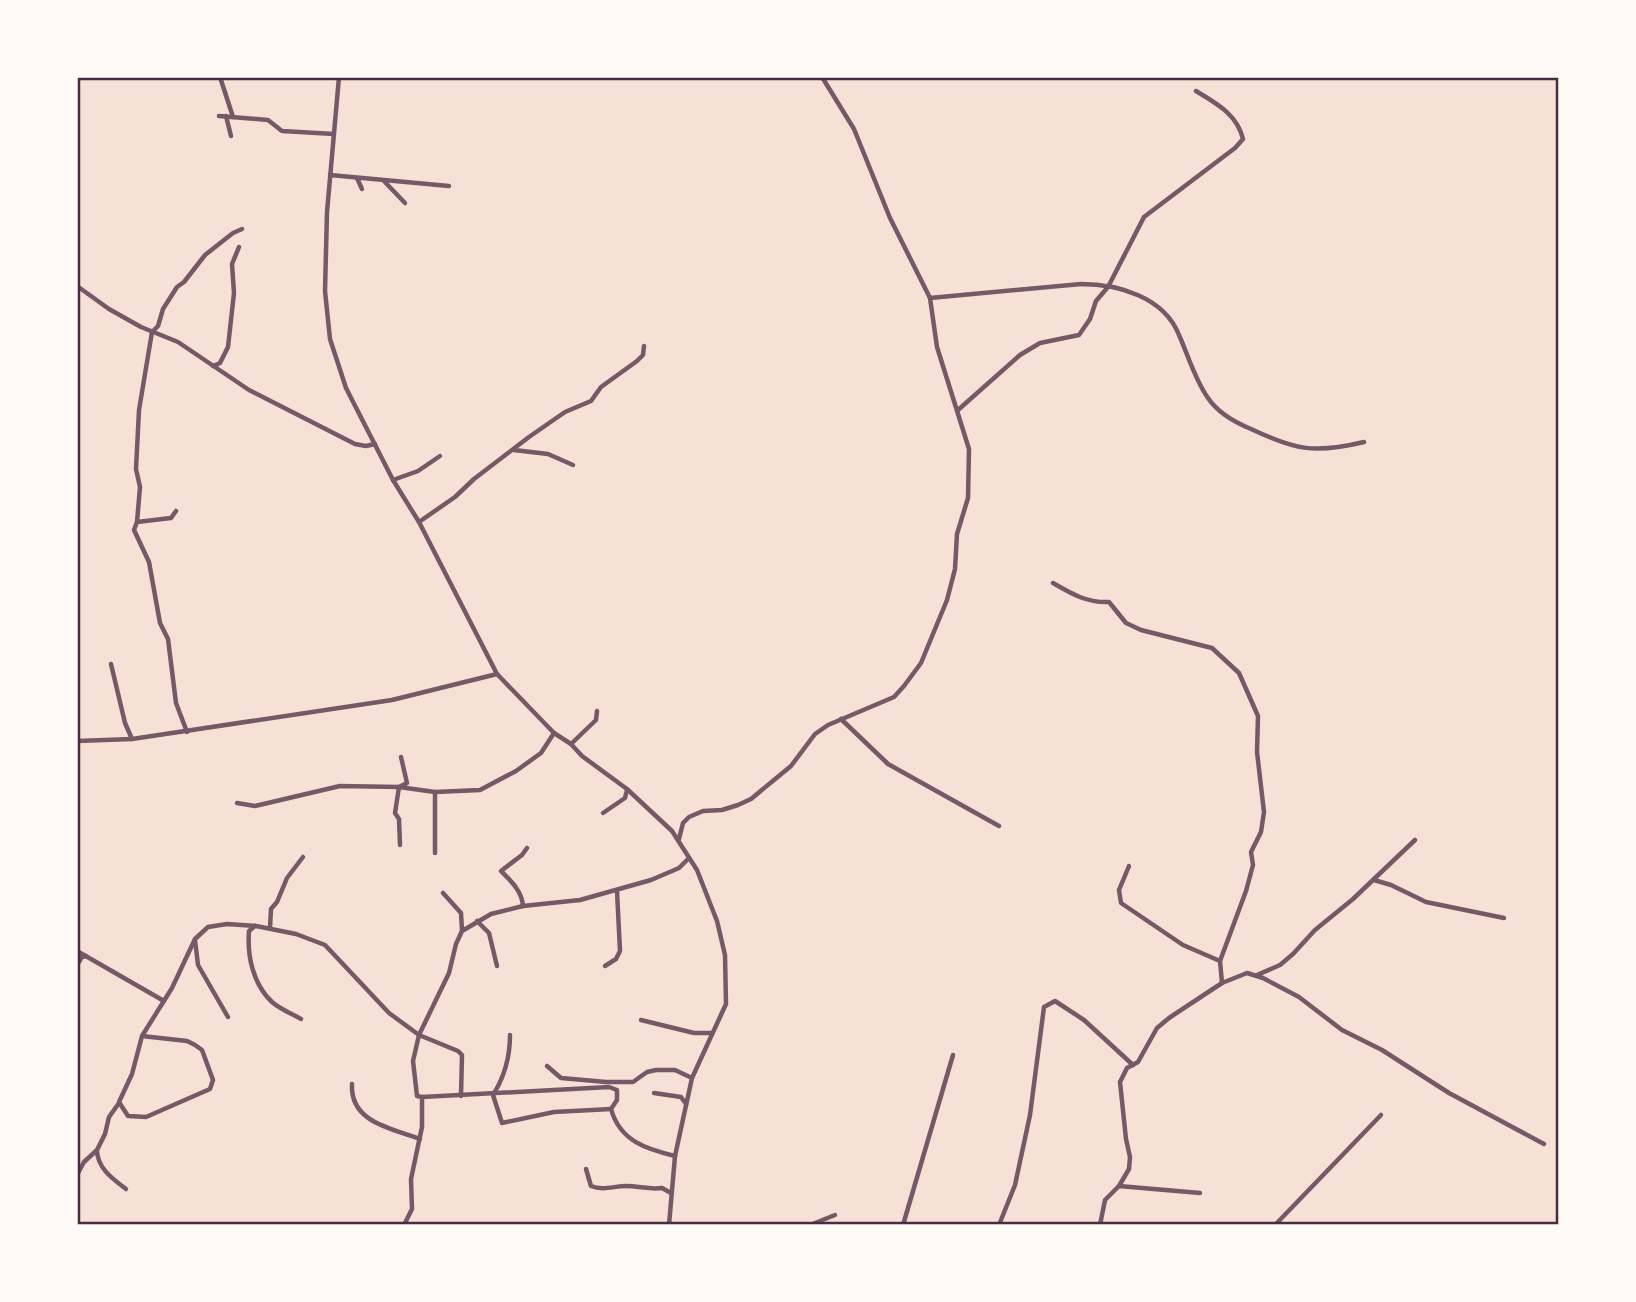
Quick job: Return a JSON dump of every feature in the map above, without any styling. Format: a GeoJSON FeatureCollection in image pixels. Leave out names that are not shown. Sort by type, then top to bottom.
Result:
{"type":"FeatureCollection","features":[{"type":"Feature","properties":{"kind":"street"},"geometry":{"type":"LineString","coordinates":[[220,77],[233,117]]}},
{"type":"Feature","properties":{"kind":"street"},"geometry":{"type":"LineString","coordinates":[[339,77],[330,175],[325,291],[330,339],[346,388],[497,674],[554,733],[572,744],[582,756],[627,789],[679,840],[697,870],[717,921],[725,955],[726,1004],[692,1078],[676,1156],[668,1225]]}},
{"type":"Feature","properties":{"kind":"street"},"geometry":{"type":"LineString","coordinates":[[679,840],[680,831],[690,817],[751,799],[791,766],[815,734],[828,724],[894,697],[921,663],[947,600],[955,569],[957,534],[968,498],[970,449],[937,347],[930,298],[896,230],[854,130],[822,77]]}},
{"type":"Feature","properties":{"kind":"street"},"geometry":{"type":"LineString","coordinates":[[958,410],[1020,355],[1040,343],[1079,335],[1090,318],[1096,301],[1108,287],[1144,217],[1235,148],[1243,139],[1240,126],[1233,116],[1196,91]]}},
{"type":"Feature","properties":{"kind":"street"},"geometry":{"type":"LineString","coordinates":[[219,116],[268,120],[282,131],[334,134]]}},
{"type":"Feature","properties":{"kind":"street"},"geometry":{"type":"LineString","coordinates":[[226,116],[231,136]]}},
{"type":"Feature","properties":{"kind":"street"},"geometry":{"type":"LineString","coordinates":[[330,175],[449,186]]}},
{"type":"Feature","properties":{"kind":"street"},"geometry":{"type":"LineString","coordinates":[[357,177],[362,188]]}},
{"type":"Feature","properties":{"kind":"street"},"geometry":{"type":"LineString","coordinates":[[383,180],[405,203]]}},
{"type":"Feature","properties":{"kind":"street"},"geometry":{"type":"LineString","coordinates":[[187,732],[176,703],[168,639],[160,623],[149,562],[134,530],[140,486],[136,469],[139,410],[152,332],[158,326],[163,309],[177,287],[205,255],[242,229]]}},
{"type":"Feature","properties":{"kind":"street"},"geometry":{"type":"LineString","coordinates":[[212,367],[220,363],[228,347],[234,293],[232,264],[239,247]]}},
{"type":"Feature","properties":{"kind":"street"},"geometry":{"type":"LineString","coordinates":[[930,298],[1050,285],[1101,284],[1145,297],[1161,310],[1179,335],[1205,395],[1215,408],[1227,417],[1273,441],[1294,447],[1315,449],[1364,442]]}},
{"type":"Feature","properties":{"kind":"street"},"geometry":{"type":"LineString","coordinates":[[77,286],[109,309],[177,342],[249,390],[355,443],[366,446],[375,444]]}},
{"type":"Feature","properties":{"kind":"street"},"geometry":{"type":"LineString","coordinates":[[419,522],[456,498],[474,479],[565,412],[591,401],[601,387],[637,362],[643,355],[644,346]]}},
{"type":"Feature","properties":{"kind":"street"},"geometry":{"type":"LineString","coordinates":[[513,450],[548,454],[573,465]]}},
{"type":"Feature","properties":{"kind":"street"},"geometry":{"type":"LineString","coordinates":[[393,481],[418,471],[440,457]]}},
{"type":"Feature","properties":{"kind":"street"},"geometry":{"type":"LineString","coordinates":[[137,522],[171,518],[176,511]]}},
{"type":"Feature","properties":{"kind":"street"},"geometry":{"type":"LineString","coordinates":[[1053,583],[1079,598],[1097,603],[1109,602],[1126,623],[1140,630],[1212,648],[1239,673],[1258,716],[1257,752],[1264,813],[1261,832],[1251,852],[1253,864],[1246,891],[1220,961],[1222,983]]}},
{"type":"Feature","properties":{"kind":"street"},"geometry":{"type":"LineString","coordinates":[[111,664],[125,723],[132,739]]}},
{"type":"Feature","properties":{"kind":"street"},"geometry":{"type":"LineString","coordinates":[[77,741],[132,739],[187,732],[392,700],[497,674]]}},
{"type":"Feature","properties":{"kind":"street"},"geometry":{"type":"LineString","coordinates":[[572,744],[596,720],[597,711]]}},
{"type":"Feature","properties":{"kind":"street"},"geometry":{"type":"LineString","coordinates":[[841,719],[888,764],[999,826]]}},
{"type":"Feature","properties":{"kind":"street"},"geometry":{"type":"LineString","coordinates":[[237,803],[255,806],[340,786],[399,787],[435,792],[480,790],[516,771],[541,753],[554,733]]}},
{"type":"Feature","properties":{"kind":"street"},"geometry":{"type":"LineString","coordinates":[[399,787],[407,783],[401,757]]}},
{"type":"Feature","properties":{"kind":"street"},"geometry":{"type":"LineString","coordinates":[[399,787],[395,813],[399,819],[400,845]]}},
{"type":"Feature","properties":{"kind":"street"},"geometry":{"type":"LineString","coordinates":[[603,813],[625,798],[627,789]]}},
{"type":"Feature","properties":{"kind":"street"},"geometry":{"type":"LineString","coordinates":[[435,792],[435,853]]}},
{"type":"Feature","properties":{"kind":"street"},"geometry":{"type":"LineString","coordinates":[[1256,975],[1280,965],[1415,840]]}},
{"type":"Feature","properties":{"kind":"street"},"geometry":{"type":"LineString","coordinates":[[523,906],[523,900],[514,884],[501,871],[527,848]]}},
{"type":"Feature","properties":{"kind":"street"},"geometry":{"type":"LineString","coordinates":[[462,931],[491,914],[523,906],[580,900],[617,891],[669,873],[686,863],[689,857]]}},
{"type":"Feature","properties":{"kind":"street"},"geometry":{"type":"LineString","coordinates":[[270,928],[271,909],[277,902],[287,878],[303,858]]}},
{"type":"Feature","properties":{"kind":"street"},"geometry":{"type":"LineString","coordinates":[[1129,866],[1119,890],[1121,903],[1183,945],[1220,961]]}},
{"type":"Feature","properties":{"kind":"street"},"geometry":{"type":"LineString","coordinates":[[1373,880],[1391,885],[1426,902],[1504,918]]}},
{"type":"Feature","properties":{"kind":"street"},"geometry":{"type":"LineString","coordinates":[[605,966],[616,959],[620,951],[617,891]]}},
{"type":"Feature","properties":{"kind":"street"},"geometry":{"type":"LineString","coordinates":[[443,892],[461,913],[462,931],[449,973],[419,1035],[413,1061],[416,1096],[493,1095],[609,1087],[617,1090],[617,1100],[611,1109]]}},
{"type":"Feature","properties":{"kind":"street"},"geometry":{"type":"LineString","coordinates":[[477,921],[489,933],[497,967]]}},
{"type":"Feature","properties":{"kind":"street"},"geometry":{"type":"LineString","coordinates":[[77,1175],[84,1162],[97,1150],[105,1134],[109,1117],[132,1074],[142,1037],[164,1001],[195,939],[208,927],[227,924],[270,928],[325,945],[388,1013],[419,1035],[453,1047],[462,1055],[461,1096]]}},
{"type":"Feature","properties":{"kind":"street"},"geometry":{"type":"LineString","coordinates":[[256,926],[249,931],[248,948],[257,982],[273,1003],[301,1019]]}},
{"type":"Feature","properties":{"kind":"street"},"geometry":{"type":"LineString","coordinates":[[195,939],[198,965],[228,1017]]}},
{"type":"Feature","properties":{"kind":"street"},"geometry":{"type":"LineString","coordinates":[[77,949],[164,1001]]}},
{"type":"Feature","properties":{"kind":"street"},"geometry":{"type":"LineString","coordinates":[[77,965],[82,957],[88,956]]}},
{"type":"Feature","properties":{"kind":"street"},"geometry":{"type":"LineString","coordinates":[[1100,1225],[1105,1200],[1119,1186],[1129,1169],[1130,1157],[1120,1082],[1127,1068],[1138,1062],[1157,1028],[1222,983],[1247,972],[1299,997],[1342,1030],[1382,1050],[1449,1093],[1544,1144]]}},
{"type":"Feature","properties":{"kind":"street"},"geometry":{"type":"LineString","coordinates":[[999,1225],[1015,1185],[1030,1115],[1044,1007],[1055,1001],[1068,1008],[1133,1065]]}},
{"type":"Feature","properties":{"kind":"street"},"geometry":{"type":"LineString","coordinates":[[641,1020],[694,1033],[712,1033]]}},
{"type":"Feature","properties":{"kind":"street"},"geometry":{"type":"LineString","coordinates":[[510,1035],[510,1052],[503,1078],[493,1095],[502,1123],[554,1112],[611,1109]]}},
{"type":"Feature","properties":{"kind":"street"},"geometry":{"type":"LineString","coordinates":[[119,1102],[128,1116],[146,1117],[210,1089],[213,1080],[202,1050],[187,1041],[142,1037]]}},
{"type":"Feature","properties":{"kind":"street"},"geometry":{"type":"LineString","coordinates":[[903,1225],[953,1055]]}},
{"type":"Feature","properties":{"kind":"street"},"geometry":{"type":"LineString","coordinates":[[547,1066],[561,1078],[606,1082],[633,1082],[656,1070],[675,1070],[692,1078]]}},
{"type":"Feature","properties":{"kind":"street"},"geometry":{"type":"LineString","coordinates":[[352,1084],[351,1099],[360,1113],[378,1124],[420,1139]]}},
{"type":"Feature","properties":{"kind":"street"},"geometry":{"type":"LineString","coordinates":[[654,1093],[681,1097],[686,1104]]}},
{"type":"Feature","properties":{"kind":"street"},"geometry":{"type":"LineString","coordinates":[[404,1225],[412,1209],[411,1179],[420,1139],[422,1097]]}},
{"type":"Feature","properties":{"kind":"street"},"geometry":{"type":"LineString","coordinates":[[611,1109],[625,1135],[648,1149],[676,1156]]}},
{"type":"Feature","properties":{"kind":"street"},"geometry":{"type":"LineString","coordinates":[[1275,1225],[1381,1115]]}},
{"type":"Feature","properties":{"kind":"street"},"geometry":{"type":"LineString","coordinates":[[97,1150],[97,1158],[106,1173],[126,1189]]}},
{"type":"Feature","properties":{"kind":"street"},"geometry":{"type":"LineString","coordinates":[[586,1168],[591,1186],[599,1189],[626,1186],[662,1188],[671,1193]]}},
{"type":"Feature","properties":{"kind":"street"},"geometry":{"type":"LineString","coordinates":[[1119,1186],[1200,1193]]}},
{"type":"Feature","properties":{"kind":"street"},"geometry":{"type":"LineString","coordinates":[[810,1225],[835,1215]]}}]}
